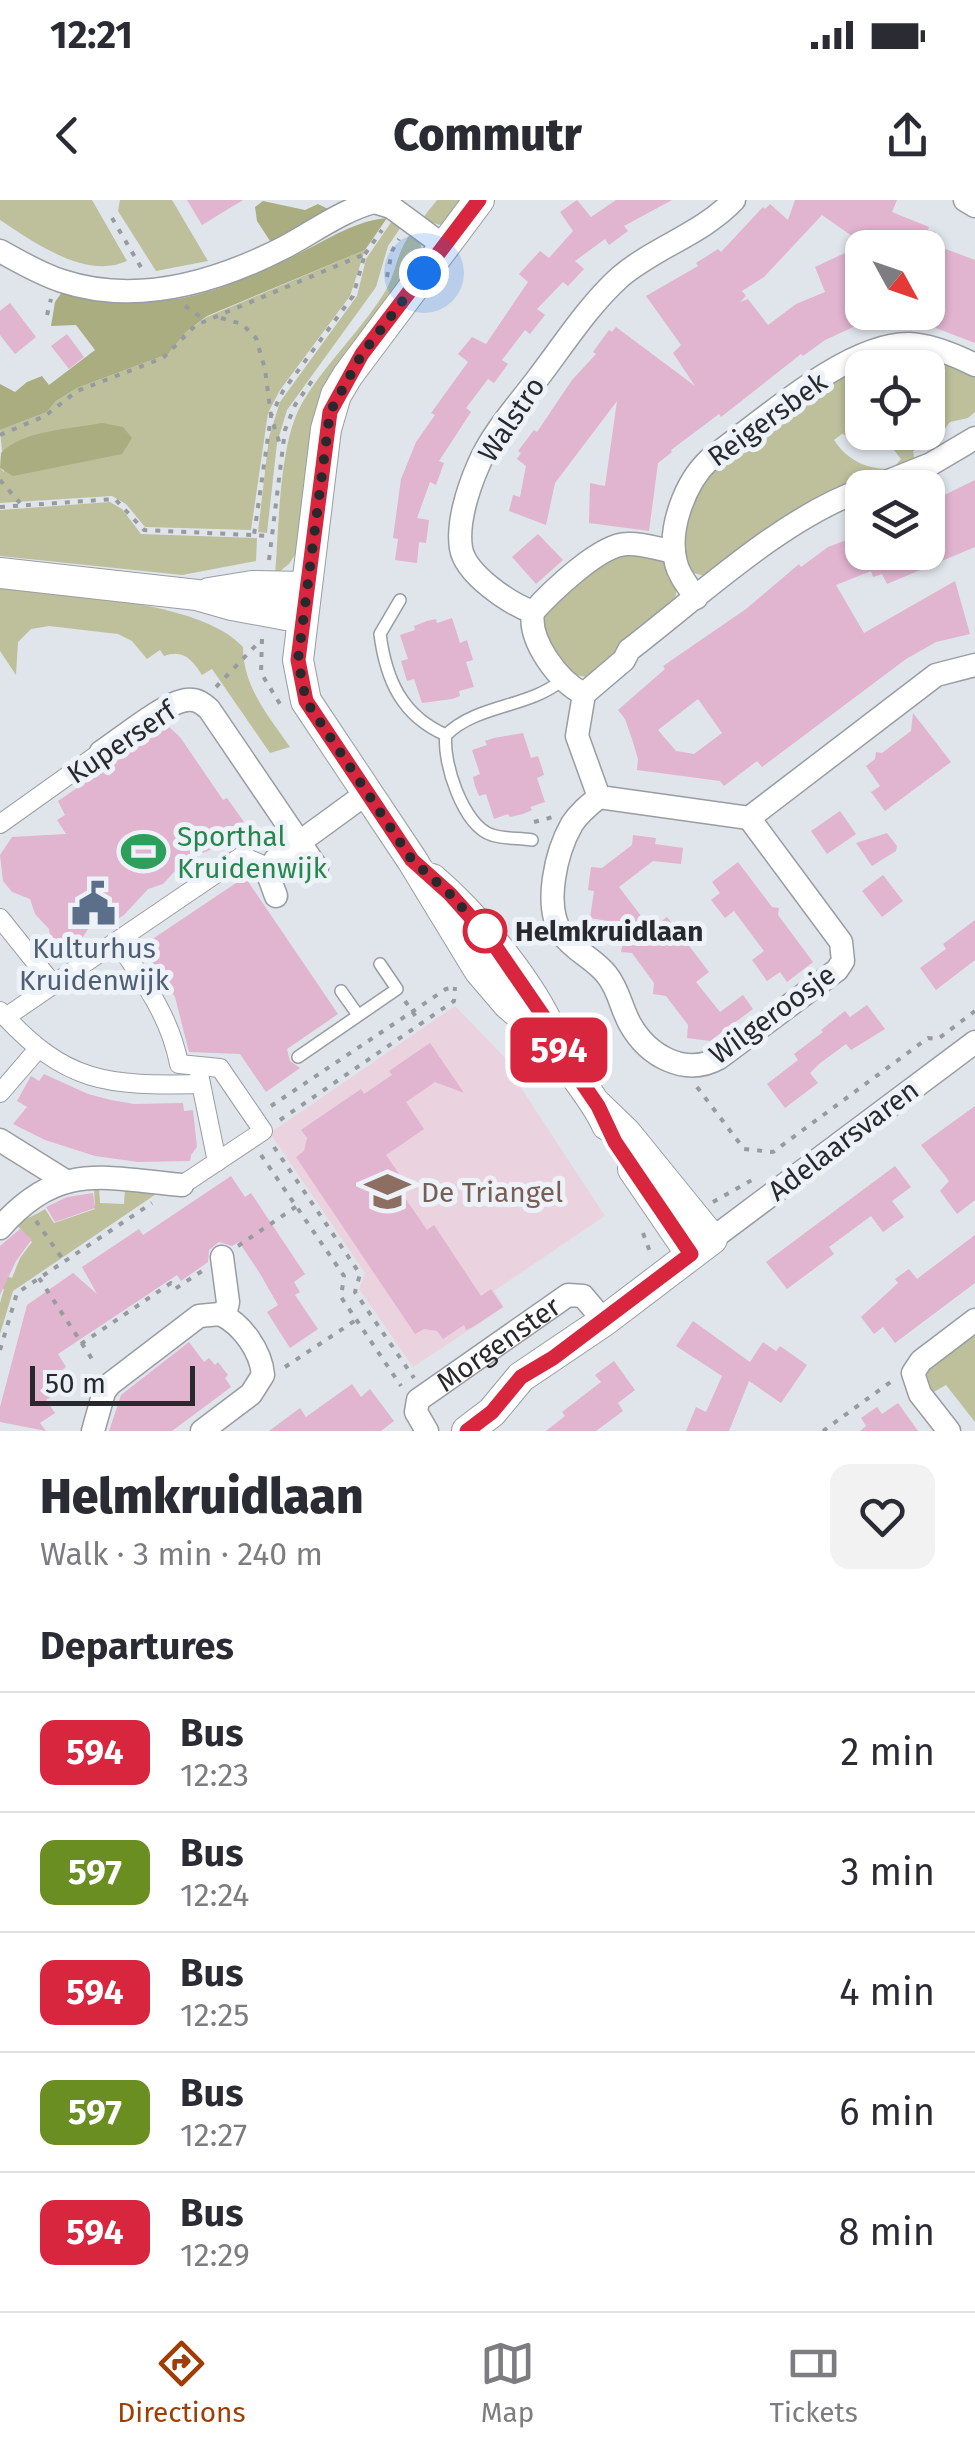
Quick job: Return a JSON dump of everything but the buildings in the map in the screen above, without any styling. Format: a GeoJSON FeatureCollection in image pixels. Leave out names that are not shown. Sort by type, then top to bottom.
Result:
{"type":"FeatureCollection","features":[{"type":"Feature","properties":{"kind":"street"},"geometry":{"type":"LineString","coordinates":[[479,200],[362,354],[336,395],[326,429],[298,660],[306,701],[412,860],[483,930],[548,1023],[557,1046],[598,1106],[615,1142],[702,1246]]}},
{"type":"Feature","properties":{"kind":"street","name":"Walstro"},"geometry":{"type":"LineString","coordinates":[[533,612],[505,598],[464,558],[463,523],[478,464],[496,434],[604,293],[641,260],[696,230],[734,200]]}},
{"type":"Feature","properties":{"kind":"street"},"geometry":{"type":"LineString","coordinates":[[965,200],[975,206]]}},
{"type":"Feature","properties":{"kind":"street"},"geometry":{"type":"LineString","coordinates":[[0,251],[63,282],[105,290],[154,290],[192,284],[240,268],[368,203],[381,203],[404,216],[444,246]]}},
{"type":"Feature","properties":{"kind":"street","name":"Reigersbek"},"geometry":{"type":"LineString","coordinates":[[674,552],[681,501],[696,472],[846,361],[867,351],[912,344],[975,365]]}},
{"type":"Feature","properties":{"kind":"street"},"geometry":{"type":"LineString","coordinates":[[916,470],[975,438]]}},
{"type":"Feature","properties":{"kind":"street"},"geometry":{"type":"LineString","coordinates":[[845,498],[804,518],[696,598],[629,650],[624,660],[584,694],[577,736],[599,798],[749,818],[936,676],[975,665]]}},
{"type":"Feature","properties":{"kind":"street"},"geometry":{"type":"LineString","coordinates":[[584,694],[562,680],[533,630],[533,612],[600,553],[628,544],[674,552],[676,566],[696,598]]}},
{"type":"Feature","properties":{"kind":"street"},"geometry":{"type":"LineString","coordinates":[[0,573],[197,596],[264,612],[304,602]]}},
{"type":"Feature","properties":{"kind":"street","name":"Kuperserf"},"geometry":{"type":"LineString","coordinates":[[0,824],[174,703],[199,701],[209,709],[317,868]]}},
{"type":"Feature","properties":{"kind":"street"},"geometry":{"type":"LineString","coordinates":[[276,896],[269,882],[270,868],[367,793]]}},
{"type":"Feature","properties":{"kind":"street","name":"Wilgeroosje"},"geometry":{"type":"LineString","coordinates":[[599,798],[579,815],[566,838],[552,888],[555,920],[566,939],[610,978],[637,1034],[665,1058],[685,1066],[704,1066],[719,1058],[837,970],[843,961],[841,942],[749,818]]}},
{"type":"Feature","properties":{"kind":"street"},"geometry":{"type":"LineString","coordinates":[[0,1228],[25,1204],[64,1180],[92,1176],[182,1184],[217,1162],[256,1129],[220,1068],[193,1071],[162,1085],[136,1085],[88,1076],[50,1058],[3,1014],[242,856],[270,868]]}},
{"type":"Feature","properties":{"kind":"street"},"geometry":{"type":"LineString","coordinates":[[0,918],[52,983]]}},
{"type":"Feature","properties":{"kind":"street"},"geometry":{"type":"LineString","coordinates":[[117,941],[162,1009],[193,1071],[217,1162]]}},
{"type":"Feature","properties":{"kind":"street","name":"Adelaarsvaren"},"geometry":{"type":"LineString","coordinates":[[702,1246],[975,1042]]}},
{"type":"Feature","properties":{"kind":"street"},"geometry":{"type":"LineString","coordinates":[[0,1093],[38,1049]]}},
{"type":"Feature","properties":{"kind":"street"},"geometry":{"type":"LineString","coordinates":[[162,1085],[193,1071]]}},
{"type":"Feature","properties":{"kind":"street"},"geometry":{"type":"LineString","coordinates":[[0,1140],[64,1180]]}},
{"type":"Feature","properties":{"kind":"street","name":"Morgenster"},"geometry":{"type":"LineString","coordinates":[[467,1431],[492,1412],[521,1377],[553,1358],[702,1246]]}},
{"type":"Feature","properties":{"kind":"street"},"geometry":{"type":"LineString","coordinates":[[222,1257],[228,1302],[225,1316]]}},
{"type":"Feature","properties":{"kind":"street","name":"Morgenster"},"geometry":{"type":"LineString","coordinates":[[427,1431],[420,1400],[568,1295],[583,1296],[604,1321]]}},
{"type":"Feature","properties":{"kind":"street"},"geometry":{"type":"LineString","coordinates":[[93,1431],[102,1397],[110,1384],[200,1316],[214,1314],[236,1323],[258,1355],[263,1375],[256,1390],[202,1431]]}},
{"type":"Feature","properties":{"kind":"street"},"geometry":{"type":"LineString","coordinates":[[949,1431],[920,1394],[913,1373],[921,1361],[975,1320]]}},
{"type":"Feature","properties":{"kind":"street","name":"Morgenster"},"geometry":{"type":"LineString","coordinates":[[500,1431],[514,1418],[553,1358]]}},
{"type":"Feature","properties":{"kind":"lane"},"geometry":{"type":"LineString","coordinates":[[400,600],[380,634],[388,673],[414,717],[446,735]]}},
{"type":"Feature","properties":{"kind":"lane"},"geometry":{"type":"LineString","coordinates":[[532,840],[494,836],[481,828],[454,788],[444,744],[446,735],[466,720],[550,690],[562,680]]}},
{"type":"Feature","properties":{"kind":"lane"},"geometry":{"type":"LineString","coordinates":[[298,1057],[397,988],[380,964]]}},
{"type":"Feature","properties":{"kind":"lane"},"geometry":{"type":"LineString","coordinates":[[341,991],[358,1015]]}},
{"type":"Feature","properties":{"kind":"path"},"geometry":{"type":"LineString","coordinates":[[0,435],[45,416],[85,388],[164,358],[196,325],[365,254],[404,216]]}},
{"type":"Feature","properties":{"kind":"path"},"geometry":{"type":"LineString","coordinates":[[384,283],[404,216]]}},
{"type":"Feature","properties":{"kind":"path"},"geometry":{"type":"LineString","coordinates":[[112,218],[154,290]]}},
{"type":"Feature","properties":{"kind":"path"},"geometry":{"type":"LineString","coordinates":[[254,535],[271,416],[283,392],[354,296],[365,254]]}},
{"type":"Feature","properties":{"kind":"path"},"geometry":{"type":"LineString","coordinates":[[217,316],[242,324],[256,338],[282,453]]}},
{"type":"Feature","properties":{"kind":"path"},"geometry":{"type":"LineString","coordinates":[[286,712],[261,672],[272,536],[291,413],[324,364]]}},
{"type":"Feature","properties":{"kind":"path"},"geometry":{"type":"LineString","coordinates":[[0,480],[22,505]]}},
{"type":"Feature","properties":{"kind":"path"},"geometry":{"type":"LineString","coordinates":[[0,506],[115,499],[144,530],[272,536]]}},
{"type":"Feature","properties":{"kind":"path"},"geometry":{"type":"LineString","coordinates":[[199,701],[224,681],[264,612]]}},
{"type":"Feature","properties":{"kind":"path"},"geometry":{"type":"LineString","coordinates":[[455,987],[454,1001],[256,1129],[412,1011],[455,987]]}},
{"type":"Feature","properties":{"kind":"path"},"geometry":{"type":"LineString","coordinates":[[412,1011],[421,1024]]}},
{"type":"Feature","properties":{"kind":"path"},"geometry":{"type":"LineString","coordinates":[[685,1066],[689,1078],[744,1149],[774,1152],[928,1038],[938,1038],[975,1011]]}},
{"type":"Feature","properties":{"kind":"path"},"geometry":{"type":"LineString","coordinates":[[256,1129],[296,1206],[344,1276],[341,1297],[420,1400]]}},
{"type":"Feature","properties":{"kind":"path"},"geometry":{"type":"LineString","coordinates":[[256,1129],[360,1274],[356,1292],[420,1400]]}},
{"type":"Feature","properties":{"kind":"path"},"geometry":{"type":"LineString","coordinates":[[0,1350],[15,1295],[182,1184]]}},
{"type":"Feature","properties":{"kind":"path"},"geometry":{"type":"LineString","coordinates":[[25,1204],[64,1261]]}},
{"type":"Feature","properties":{"kind":"path"},"geometry":{"type":"LineString","coordinates":[[81,1344],[171,1283],[175,1289],[296,1206]]}},
{"type":"Feature","properties":{"kind":"path"},"geometry":{"type":"LineString","coordinates":[[639,1222],[649,1251],[665,1274]]}},
{"type":"Feature","properties":{"kind":"path"},"geometry":{"type":"LineString","coordinates":[[39,1278],[110,1384]]}},
{"type":"Feature","properties":{"kind":"path"},"geometry":{"type":"LineString","coordinates":[[263,1375],[270,1376],[356,1320]]}},
{"type":"Feature","properties":{"kind":"path"},"geometry":{"type":"LineString","coordinates":[[822,1431],[900,1376],[913,1373]]}},
{"type":"Feature","properties":{"kind":"shaded area"},"geometry":{"type":"Polygon","coordinates":[[[455,1006],[516,1069],[512,1074],[605,1216],[494,1291],[504,1307],[413,1367],[359,1289],[365,1273],[270,1133],[455,1006]]]}},
{"type":"Feature","properties":{"kind":"green space"},"geometry":{"type":"Polygon","coordinates":[[[0,200],[92,200],[127,261],[94,266],[61,256],[0,220],[0,200]]]}},
{"type":"Feature","properties":{"kind":"green space"},"geometry":{"type":"Polygon","coordinates":[[[120,200],[172,200],[208,261],[156,271],[118,211],[120,200]]]}},
{"type":"Feature","properties":{"kind":"green space"},"geometry":{"type":"Polygon","coordinates":[[[437,200],[467,200],[443,226],[422,219],[437,200]]]}},
{"type":"Feature","properties":{"kind":"green space"},"geometry":{"type":"Polygon","coordinates":[[[263,201],[305,210],[318,204],[330,210],[272,244],[257,221],[255,207],[263,201]]]}},
{"type":"Feature","properties":{"kind":"green space"},"geometry":{"type":"Polygon","coordinates":[[[387,218],[365,250],[207,316],[186,332],[168,354],[77,388],[47,412],[0,430],[0,384],[15,392],[42,376],[49,385],[95,350],[76,325],[51,326],[55,302],[62,292],[131,301],[198,295],[261,271],[353,226],[387,218]]]}},
{"type":"Feature","properties":{"kind":"green space"},"geometry":{"type":"Polygon","coordinates":[[[394,218],[403,224],[388,246],[376,287],[287,410],[277,443],[267,533],[258,532],[269,437],[280,402],[357,296],[366,259],[394,218]]]}},
{"type":"Feature","properties":{"kind":"green space"},"geometry":{"type":"Polygon","coordinates":[[[411,233],[419,240],[424,257],[348,356],[298,550],[275,575],[281,488],[293,424],[319,378],[383,295],[411,233]]]}},
{"type":"Feature","properties":{"kind":"green space"},"geometry":{"type":"Polygon","coordinates":[[[365,250],[350,296],[280,390],[268,413],[251,530],[145,527],[126,504],[112,496],[0,503],[0,468],[4,472],[0,430],[47,412],[77,388],[168,354],[186,332],[207,317],[365,250]]]}},
{"type":"Feature","properties":{"kind":"green space"},"geometry":{"type":"Polygon","coordinates":[[[945,362],[975,377],[975,412],[950,422],[945,429],[945,362]]]}},
{"type":"Feature","properties":{"kind":"green space"},"geometry":{"type":"Polygon","coordinates":[[[845,372],[845,435],[834,440],[850,457],[870,467],[887,469],[845,470],[845,494],[704,576],[694,573],[682,554],[689,510],[713,468],[845,372]]]}},
{"type":"Feature","properties":{"kind":"green space"},"geometry":{"type":"Polygon","coordinates":[[[102,423],[123,427],[132,438],[122,454],[13,476],[0,468],[1,453],[22,439],[102,423]]]}},
{"type":"Feature","properties":{"kind":"green space"},"geometry":{"type":"Polygon","coordinates":[[[894,450],[915,450],[915,463],[893,468],[901,459],[894,450]]]}},
{"type":"Feature","properties":{"kind":"green space"},"geometry":{"type":"Polygon","coordinates":[[[110,502],[122,509],[141,534],[257,538],[256,561],[182,575],[0,556],[0,510],[110,502]]]}},
{"type":"Feature","properties":{"kind":"green space"},"geometry":{"type":"Polygon","coordinates":[[[617,552],[662,558],[677,585],[675,602],[595,673],[586,677],[570,674],[544,635],[542,614],[617,552]]]}},
{"type":"Feature","properties":{"kind":"green space"},"geometry":{"type":"Polygon","coordinates":[[[0,588],[129,602],[196,619],[223,631],[243,647],[252,688],[290,747],[270,753],[212,669],[202,675],[187,657],[164,656],[160,650],[147,659],[132,641],[118,634],[49,626],[31,629],[18,642],[16,675],[0,651],[0,588]]]}},
{"type":"Feature","properties":{"kind":"green space"},"geometry":{"type":"Polygon","coordinates":[[[99,1186],[100,1203],[124,1204],[125,1188],[162,1190],[13,1291],[0,1334],[4,1289],[0,1287],[0,1274],[12,1278],[32,1242],[17,1225],[45,1209],[54,1223],[95,1209],[94,1187],[99,1186]]]}},
{"type":"Feature","properties":{"kind":"green space"},"geometry":{"type":"Polygon","coordinates":[[[975,1330],[975,1422],[946,1385],[932,1393],[927,1375],[931,1365],[975,1330]]]}},
{"type":"Feature","properties":{"kind":"bus line","name":"594"},"geometry":{"type":"LineString","coordinates":[[467,1431],[501,1403],[521,1377],[553,1358],[691,1254],[615,1142],[598,1106],[557,1046],[548,1023],[475,920],[412,860],[306,701],[300,684],[302,618],[326,429],[336,395],[362,354],[479,200]]}},
{"type":"Feature","properties":{"kind":"place","name":"Sporthal Kruidenwijk"},"geometry":{"type":"Point","coordinates":[144,852]}},
{"type":"Feature","properties":{"kind":"place","name":"Kulturhus Kruidenwijk"},"geometry":{"type":"Point","coordinates":[94,903]}},
{"type":"Feature","properties":{"kind":"place","name":"Helmkruidlaan"},"geometry":{"type":"Point","coordinates":[485,931]}},
{"type":"Feature","properties":{"kind":"place","name":"De Triangel"},"geometry":{"type":"Point","coordinates":[388,1192]}},
{"type":"Feature","properties":{"kind":"route"},"geometry":{"type":"LineString","coordinates":[[424,273],[362,354],[330,412],[298,660],[300,684],[306,701],[412,860],[450,894],[491,940],[485,931]]}}]}
